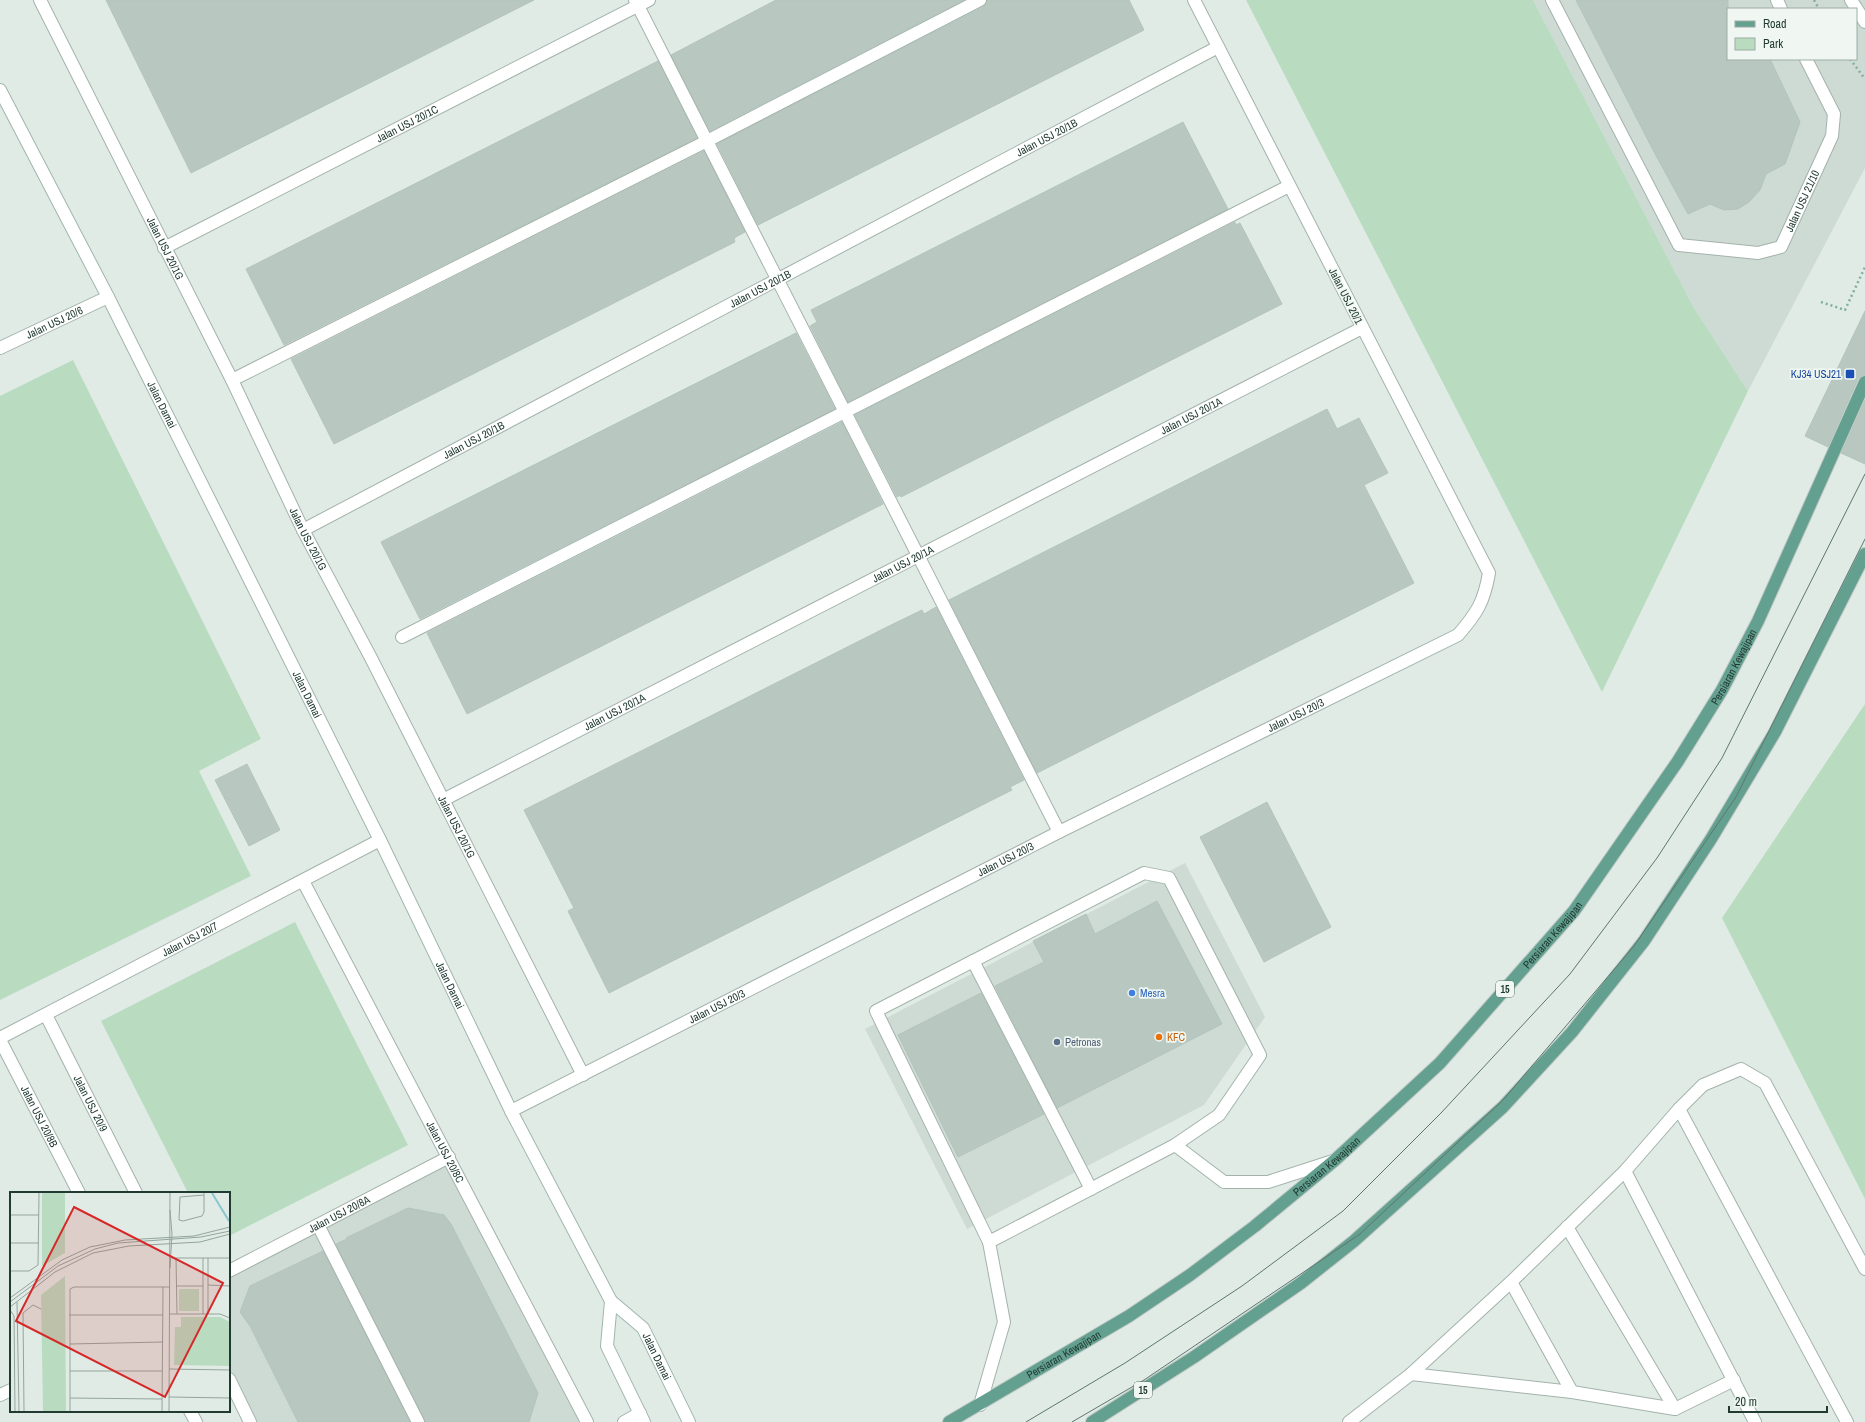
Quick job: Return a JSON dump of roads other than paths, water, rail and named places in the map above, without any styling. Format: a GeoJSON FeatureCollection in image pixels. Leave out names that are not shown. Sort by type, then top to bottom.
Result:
{"type":"FeatureCollection","features":[{"type":"Feature","properties":{"kind":"main road","name":"Persiaran Kewajipan"},"geometry":{"type":"LineString","coordinates":[[949,1422],[1129,1316],[1255,1226],[1335,1160],[1440,1063],[1574,911],[1678,761],[1722,690],[1758,621],[1865,382]]}},
{"type":"Feature","properties":{"kind":"main road","name":"15"},"geometry":{"type":"LineString","coordinates":[[1092,1422],[1213,1344],[1301,1283],[1354,1241],[1503,1107],[1572,1032],[1644,941],[1711,839],[1775,732],[1865,554]]}},
{"type":"Feature","properties":{"kind":"street","name":"Jalan USJ 20/1G"},"geometry":{"type":"LineString","coordinates":[[40,0],[232,380],[303,530],[372,658],[583,1075]]}},
{"type":"Feature","properties":{"kind":"street","name":"Jalan USJ 20/1C"},"geometry":{"type":"LineString","coordinates":[[164,248],[636,3],[649,0]]}},
{"type":"Feature","properties":{"kind":"street"},"geometry":{"type":"LineString","coordinates":[[232,380],[706,141],[980,0]]}},
{"type":"Feature","properties":{"kind":"street","name":"Jalan USJ 20/1"},"geometry":{"type":"LineString","coordinates":[[1194,0],[1489,573],[1485,593]]}},
{"type":"Feature","properties":{"kind":"street","name":"Jalan USJ 21/10"},"geometry":{"type":"LineString","coordinates":[[1552,0],[1679,244],[1758,253],[1781,247],[1832,136],[1834,114],[1807,60]]}},
{"type":"Feature","properties":{"kind":"street"},"geometry":{"type":"LineString","coordinates":[[636,3],[1059,832]]}},
{"type":"Feature","properties":{"kind":"street"},"geometry":{"type":"LineString","coordinates":[[1857,9],[1865,22]]}},
{"type":"Feature","properties":{"kind":"street","name":"Jalan USJ 20/1B"},"geometry":{"type":"LineString","coordinates":[[303,530],[1218,47]]}},
{"type":"Feature","properties":{"kind":"street","name":"Jalan Damai"},"geometry":{"type":"LineString","coordinates":[[0,90],[108,296],[380,840],[511,1111],[611,1301],[643,1328],[689,1422]]}},
{"type":"Feature","properties":{"kind":"street"},"geometry":{"type":"LineString","coordinates":[[402,637],[1289,186]]}},
{"type":"Feature","properties":{"kind":"street","name":"Jalan USJ 20/6"},"geometry":{"type":"LineString","coordinates":[[0,348],[108,296]]}},
{"type":"Feature","properties":{"kind":"street","name":"Jalan USJ 20/1A"},"geometry":{"type":"LineString","coordinates":[[443,800],[1362,328]]}},
{"type":"Feature","properties":{"kind":"street","name":"Jalan USJ 20/3"},"geometry":{"type":"LineString","coordinates":[[511,1111],[1059,832],[1458,634],[1475,615],[1485,593]]}},
{"type":"Feature","properties":{"kind":"street","name":"Jalan USJ 20/7"},"geometry":{"type":"LineString","coordinates":[[0,1039],[380,840]]}},
{"type":"Feature","properties":{"kind":"street"},"geometry":{"type":"LineString","coordinates":[[980,1404],[1004,1322],[990,1242],[876,1011],[1144,872],[1169,878],[1260,1055],[1219,1115],[1175,1145],[990,1242]]}},
{"type":"Feature","properties":{"kind":"street","name":"Jalan USJ 20/8C"},"geometry":{"type":"LineString","coordinates":[[303,881],[587,1422]]}},
{"type":"Feature","properties":{"kind":"street"},"geometry":{"type":"LineString","coordinates":[[973,961],[1091,1189]]}},
{"type":"Feature","properties":{"kind":"street","name":"Jalan USJ 20/9"},"geometry":{"type":"LineString","coordinates":[[46,1015],[135,1192]]}},
{"type":"Feature","properties":{"kind":"street","name":"Jalan USJ 20/8B"},"geometry":{"type":"LineString","coordinates":[[0,1039],[78,1192]]}},
{"type":"Feature","properties":{"kind":"street"},"geometry":{"type":"LineString","coordinates":[[1349,1422],[1411,1374],[1511,1282],[1625,1171],[1679,1109],[1704,1085],[1741,1069],[1765,1083],[1865,1269]]}},
{"type":"Feature","properties":{"kind":"street"},"geometry":{"type":"LineString","coordinates":[[1679,1109],[1847,1422]]}},
{"type":"Feature","properties":{"kind":"street"},"geometry":{"type":"LineString","coordinates":[[1175,1145],[1224,1182],[1268,1182],[1335,1160]]}},
{"type":"Feature","properties":{"kind":"street","name":"Jalan USJ 20/8A"},"geometry":{"type":"LineString","coordinates":[[230,1270],[449,1157]]}},
{"type":"Feature","properties":{"kind":"street"},"geometry":{"type":"LineString","coordinates":[[1625,1171],[1755,1422]]}},
{"type":"Feature","properties":{"kind":"street"},"geometry":{"type":"LineString","coordinates":[[318,1225],[418,1422]]}},
{"type":"Feature","properties":{"kind":"street"},"geometry":{"type":"LineString","coordinates":[[1567,1227],[1675,1409]]}},
{"type":"Feature","properties":{"kind":"street"},"geometry":{"type":"LineString","coordinates":[[1511,1282],[1572,1392]]}},
{"type":"Feature","properties":{"kind":"street"},"geometry":{"type":"LineString","coordinates":[[611,1301],[607,1346],[642,1418],[624,1422]]}},
{"type":"Feature","properties":{"kind":"street"},"geometry":{"type":"LineString","coordinates":[[1411,1374],[1572,1392],[1675,1409],[1734,1380]]}},
{"type":"Feature","properties":{"kind":"street"},"geometry":{"type":"LineString","coordinates":[[230,1381],[250,1422]]}},
{"type":"Feature","properties":{"kind":"street"},"geometry":{"type":"LineString","coordinates":[[0,1396],[10,1391]]}},
{"type":"Feature","properties":{"kind":"street"},"geometry":{"type":"LineString","coordinates":[[191,1412],[196,1422]]}},
{"type":"Feature","properties":{"kind":"tram line"},"geometry":{"type":"LineString","coordinates":[[1026,1422],[1125,1363],[1242,1286],[1343,1211],[1441,1113],[1570,974],[1657,858],[1722,758],[1865,474]]}},
{"type":"Feature","properties":{"kind":"tram line"},"geometry":{"type":"LineString","coordinates":[[1072,1422],[1144,1380],[1360,1234],[1503,1100],[1634,946],[1736,797],[1865,539]]}},
{"type":"Feature","properties":{"kind":"place","name":"KJ34 USJ21"},"geometry":{"type":"Point","coordinates":[1850,374]}},
{"type":"Feature","properties":{"kind":"place","name":"Mesra"},"geometry":{"type":"Point","coordinates":[1132,993]}},
{"type":"Feature","properties":{"kind":"place","name":"KFC"},"geometry":{"type":"Point","coordinates":[1159,1037]}},
{"type":"Feature","properties":{"kind":"place","name":"Petronas"},"geometry":{"type":"Point","coordinates":[1057,1042]}}]}
